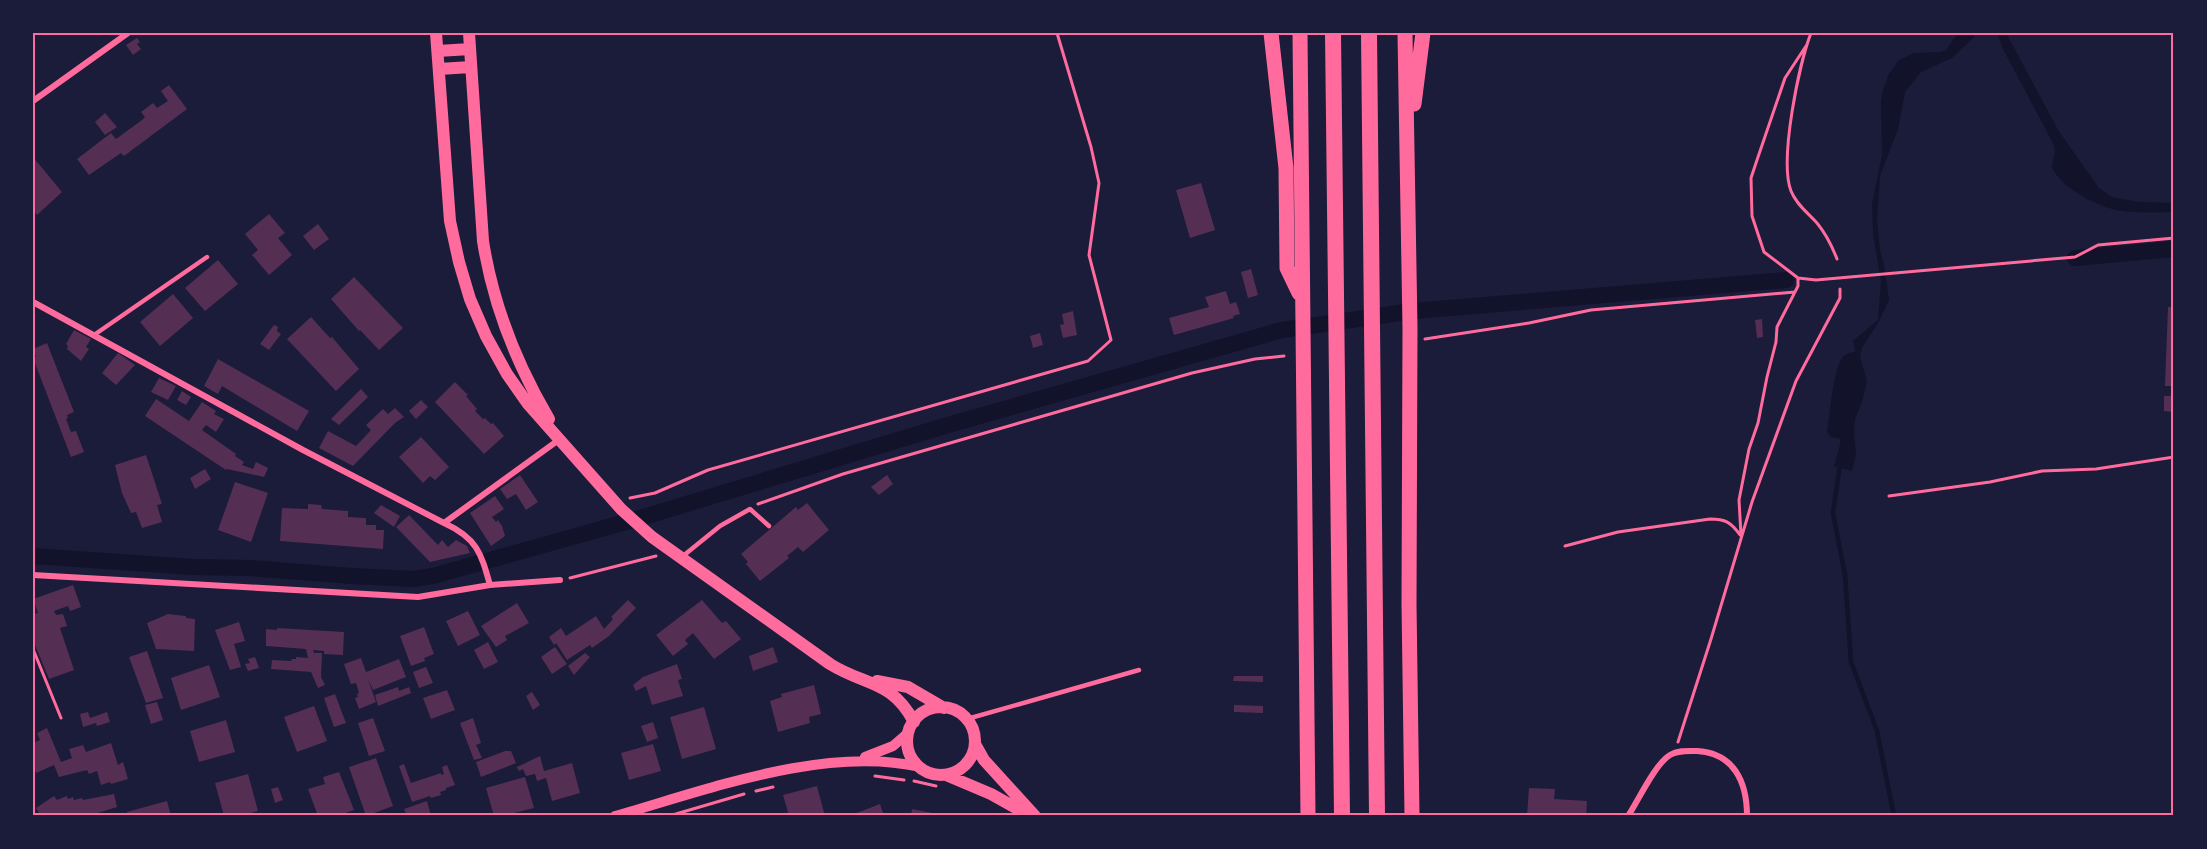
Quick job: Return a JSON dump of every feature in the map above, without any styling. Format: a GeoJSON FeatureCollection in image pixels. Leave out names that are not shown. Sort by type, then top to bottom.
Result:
{"type":"FeatureCollection","features":[{"type":"Feature","properties":{"kind":"highway"},"geometry":{"type":"LineString","coordinates":[[1271,33],[1286,168],[1287,268],[1302,298]]}},
{"type":"Feature","properties":{"kind":"highway"},"geometry":{"type":"LineString","coordinates":[[1300,33],[1308,816]]}},
{"type":"Feature","properties":{"kind":"highway"},"geometry":{"type":"LineString","coordinates":[[1333,33],[1342,816]]}},
{"type":"Feature","properties":{"kind":"highway"},"geometry":{"type":"LineString","coordinates":[[1369,33],[1377,816]]}},
{"type":"Feature","properties":{"kind":"highway"},"geometry":{"type":"LineString","coordinates":[[1405,33],[1410,300],[1414,334],[1409,604],[1412,816]]}},
{"type":"Feature","properties":{"kind":"highway"},"geometry":{"type":"LineString","coordinates":[[1407,161],[1423,33]]}},
{"type":"Feature","properties":{"kind":"main road"},"geometry":{"type":"LineString","coordinates":[[436,33],[450,221],[459,262],[470,299],[486,336],[507,374],[528,404],[617,505],[652,537],[830,664],[892,693],[908,710],[911,728],[908,749],[920,767],[991,794],[1030,816]]}},
{"type":"Feature","properties":{"kind":"main road"},"geometry":{"type":"LineString","coordinates":[[469,33],[483,242],[488,274],[499,314],[513,349],[541,406],[560,438]]}},
{"type":"Feature","properties":{"kind":"main road"},"geometry":{"type":"LineString","coordinates":[[438,51],[470,49]]}},
{"type":"Feature","properties":{"kind":"main road"},"geometry":{"type":"LineString","coordinates":[[439,69],[471,67]]}},
{"type":"Feature","properties":{"kind":"main road"},"geometry":{"type":"LineString","coordinates":[[861,679],[908,687],[945,708],[955,710],[967,719],[974,732],[975,744],[984,760],[1035,816]]}},
{"type":"Feature","properties":{"kind":"main road"},"geometry":{"type":"LineString","coordinates":[[911,728],[926,711],[945,708]]}},
{"type":"Feature","properties":{"kind":"main road"},"geometry":{"type":"LineString","coordinates":[[946,775],[961,769],[967,763],[975,744]]}},
{"type":"Feature","properties":{"kind":"street"},"geometry":{"type":"LineString","coordinates":[[33,101],[128,33]]}},
{"type":"Feature","properties":{"kind":"street"},"geometry":{"type":"LineString","coordinates":[[33,302],[303,450],[466,535],[481,555],[489,582]]}},
{"type":"Feature","properties":{"kind":"street"},"geometry":{"type":"LineString","coordinates":[[444,523],[560,438]]}},
{"type":"Feature","properties":{"kind":"street"},"geometry":{"type":"LineString","coordinates":[[33,575],[418,597],[489,582],[560,580]]}},
{"type":"Feature","properties":{"kind":"street"},"geometry":{"type":"LineString","coordinates":[[857,760],[893,746],[911,728]]}},
{"type":"Feature","properties":{"kind":"street"},"geometry":{"type":"LineString","coordinates":[[1628,816],[1658,768],[1668,756],[1678,752],[1711,752],[1732,766],[1740,776],[1747,816]]}},
{"type":"Feature","properties":{"kind":"street"},"geometry":{"type":"LineString","coordinates":[[615,816],[761,776],[822,764],[857,760],[903,763],[920,767]]}},
{"type":"Feature","properties":{"kind":"lane"},"geometry":{"type":"LineString","coordinates":[[94,335],[207,257]]}},
{"type":"Feature","properties":{"kind":"lane"},"geometry":{"type":"LineString","coordinates":[[677,555],[750,508],[769,526]]}},
{"type":"Feature","properties":{"kind":"lane"},"geometry":{"type":"LineString","coordinates":[[967,719],[1139,670]]}},
{"type":"Feature","properties":{"kind":"path"},"geometry":{"type":"LineString","coordinates":[[617,505],[655,493],[708,470],[1088,361],[1111,340],[1089,255],[1099,183],[1091,147],[1057,33]]}},
{"type":"Feature","properties":{"kind":"path"},"geometry":{"type":"LineString","coordinates":[[1811,33],[1806,46],[1789,140],[1788,176],[1790,190],[1795,200],[1819,225],[1837,259]]}},
{"type":"Feature","properties":{"kind":"path"},"geometry":{"type":"LineString","coordinates":[[1806,46],[1785,78],[1751,178],[1752,216],[1764,252],[1798,278],[1816,280],[2075,257],[2098,245],[2174,238]]}},
{"type":"Feature","properties":{"kind":"path"},"geometry":{"type":"LineString","coordinates":[[1741,537],[1739,500],[1749,449],[1758,423],[1776,342],[1777,327],[1798,286],[1798,278]]}},
{"type":"Feature","properties":{"kind":"path"},"geometry":{"type":"LineString","coordinates":[[1678,752],[1676,746],[1712,639],[1741,537],[1796,381],[1840,298],[1840,289]]}},
{"type":"Feature","properties":{"kind":"path"},"geometry":{"type":"LineString","coordinates":[[1414,334],[1529,323],[1591,310],[1795,292]]}},
{"type":"Feature","properties":{"kind":"path"},"geometry":{"type":"LineString","coordinates":[[750,508],[765,500],[843,474],[1160,382],[1255,359],[1284,357]]}},
{"type":"Feature","properties":{"kind":"path"},"geometry":{"type":"LineString","coordinates":[[1889,496],[1990,482],[2042,471],[2096,469],[2174,457]]}},
{"type":"Feature","properties":{"kind":"path"},"geometry":{"type":"LineString","coordinates":[[1565,546],[1618,532],[1710,519],[1724,519],[1734,526],[1741,537]]}},
{"type":"Feature","properties":{"kind":"path"},"geometry":{"type":"LineString","coordinates":[[560,580],[677,555]]}},
{"type":"Feature","properties":{"kind":"path"},"geometry":{"type":"LineString","coordinates":[[33,649],[61,718]]}},
{"type":"Feature","properties":{"kind":"path"},"geometry":{"type":"LineString","coordinates":[[866,775],[946,788]]}},
{"type":"Feature","properties":{"kind":"path"},"geometry":{"type":"LineString","coordinates":[[669,816],[776,787]]}},
{"type":"Feature","properties":{"kind":"shaded area"},"geometry":{"type":"Polygon","coordinates":[[[1958,33],[1975,33],[1974,37],[1952,58],[1921,72],[1905,92],[1898,129],[1880,176],[1877,220],[1889,300],[1879,321],[1862,348],[1860,357],[1867,381],[1855,419],[1856,454],[1852,471],[1834,466],[1840,439],[1831,437],[1827,432],[1835,379],[1841,360],[1846,354],[1854,352],[1853,341],[1878,320],[1881,281],[1873,234],[1872,204],[1882,155],[1881,102],[1883,89],[1889,74],[1899,60],[1914,53],[1946,50],[1958,33]]]}},
{"type":"Feature","properties":{"kind":"shaded area"},"geometry":{"type":"Polygon","coordinates":[[[1998,33],[2006,33],[2058,130],[2099,188],[2112,197],[2138,202],[2174,203],[2174,212],[2122,211],[2103,206],[2082,196],[2056,175],[2052,167],[2055,150],[2053,143],[2002,47],[1998,33]]]}},
{"type":"Feature","properties":{"kind":"building"},"geometry":{"type":"Polygon","coordinates":[[[137,38],[140,42],[137,44],[141,49],[133,55],[126,45],[137,38]]]}},
{"type":"Feature","properties":{"kind":"building"},"geometry":{"type":"Polygon","coordinates":[[[169,85],[187,109],[124,156],[121,153],[89,175],[77,159],[111,133],[116,139],[142,120],[145,117],[141,112],[153,103],[157,108],[168,101],[161,91],[169,85]]]}},
{"type":"Feature","properties":{"kind":"building"},"geometry":{"type":"Polygon","coordinates":[[[105,113],[117,127],[105,135],[95,122],[105,113]]]}},
{"type":"Feature","properties":{"kind":"building"},"geometry":{"type":"Polygon","coordinates":[[[33,157],[62,192],[37,215],[33,210],[33,157]]]}},
{"type":"Feature","properties":{"kind":"building"},"geometry":{"type":"Polygon","coordinates":[[[1201,183],[1215,230],[1190,238],[1176,190],[1201,183]]]}},
{"type":"Feature","properties":{"kind":"building"},"geometry":{"type":"Polygon","coordinates":[[[269,214],[285,233],[278,238],[292,255],[269,275],[252,255],[258,250],[245,234],[269,214]]]}},
{"type":"Feature","properties":{"kind":"building"},"geometry":{"type":"Polygon","coordinates":[[[318,224],[329,239],[314,250],[303,236],[318,224]]]}},
{"type":"Feature","properties":{"kind":"building"},"geometry":{"type":"Polygon","coordinates":[[[218,260],[238,284],[205,311],[185,288],[218,260]]]}},
{"type":"Feature","properties":{"kind":"building"},"geometry":{"type":"Polygon","coordinates":[[[1251,269],[1258,295],[1248,298],[1241,272],[1251,269]]]}},
{"type":"Feature","properties":{"kind":"building"},"geometry":{"type":"Polygon","coordinates":[[[354,277],[403,328],[379,350],[331,299],[354,277]]]}},
{"type":"Feature","properties":{"kind":"building"},"geometry":{"type":"Polygon","coordinates":[[[1226,291],[1230,304],[1236,302],[1240,314],[1233,316],[1234,318],[1174,335],[1169,318],[1209,307],[1205,297],[1226,291]]]}},
{"type":"Feature","properties":{"kind":"building"},"geometry":{"type":"Polygon","coordinates":[[[173,294],[193,318],[160,346],[140,322],[173,294]]]}},
{"type":"Feature","properties":{"kind":"building"},"geometry":{"type":"Polygon","coordinates":[[[2168,307],[2174,307],[2174,386],[2165,386],[2168,307]]]}},
{"type":"Feature","properties":{"kind":"building"},"geometry":{"type":"Polygon","coordinates":[[[1073,311],[1077,335],[1063,338],[1060,325],[1064,324],[1062,314],[1073,311]]]}},
{"type":"Feature","properties":{"kind":"building"},"geometry":{"type":"Polygon","coordinates":[[[311,317],[330,338],[332,337],[359,369],[336,391],[287,339],[311,317]]]}},
{"type":"Feature","properties":{"kind":"building"},"geometry":{"type":"Polygon","coordinates":[[[1762,319],[1763,337],[1757,338],[1755,320],[1762,319]]]}},
{"type":"Feature","properties":{"kind":"building"},"geometry":{"type":"Polygon","coordinates":[[[274,325],[278,327],[277,331],[281,334],[269,350],[260,344],[274,325]]]}},
{"type":"Feature","properties":{"kind":"building"},"geometry":{"type":"Polygon","coordinates":[[[74,330],[91,339],[86,347],[89,349],[81,361],[67,349],[66,344],[74,330]]]}},
{"type":"Feature","properties":{"kind":"building"},"geometry":{"type":"Polygon","coordinates":[[[1040,333],[1043,345],[1033,348],[1030,336],[1040,333]]]}},
{"type":"Feature","properties":{"kind":"building"},"geometry":{"type":"Polygon","coordinates":[[[47,343],[74,412],[67,415],[66,419],[71,432],[76,431],[84,452],[71,457],[33,358],[36,357],[33,349],[47,343]]]}},
{"type":"Feature","properties":{"kind":"building"},"geometry":{"type":"Polygon","coordinates":[[[118,353],[135,365],[116,385],[102,373],[118,353]]]}},
{"type":"Feature","properties":{"kind":"building"},"geometry":{"type":"Polygon","coordinates":[[[218,359],[309,411],[297,431],[222,386],[218,394],[204,386],[218,359]]]}},
{"type":"Feature","properties":{"kind":"building"},"geometry":{"type":"Polygon","coordinates":[[[159,378],[176,386],[168,400],[151,392],[159,378]]]}},
{"type":"Feature","properties":{"kind":"building"},"geometry":{"type":"Polygon","coordinates":[[[455,382],[468,395],[466,396],[477,409],[475,411],[483,419],[493,423],[504,436],[484,454],[435,402],[455,382]]]}},
{"type":"Feature","properties":{"kind":"building"},"geometry":{"type":"Polygon","coordinates":[[[361,389],[368,397],[339,425],[331,419],[361,389]]]}},
{"type":"Feature","properties":{"kind":"building"},"geometry":{"type":"Polygon","coordinates":[[[182,391],[191,397],[186,405],[177,400],[182,391]]]}},
{"type":"Feature","properties":{"kind":"building"},"geometry":{"type":"Polygon","coordinates":[[[2164,396],[2174,396],[2174,412],[2164,411],[2164,396]]]}},
{"type":"Feature","properties":{"kind":"building"},"geometry":{"type":"Polygon","coordinates":[[[156,399],[189,421],[202,402],[216,411],[214,414],[224,419],[216,432],[206,425],[202,430],[236,454],[235,456],[244,462],[242,465],[253,469],[256,462],[268,468],[264,477],[226,470],[145,416],[156,399]]]}},
{"type":"Feature","properties":{"kind":"building"},"geometry":{"type":"Polygon","coordinates":[[[421,400],[428,407],[416,419],[409,411],[421,400]]]}},
{"type":"Feature","properties":{"kind":"building"},"geometry":{"type":"Polygon","coordinates":[[[395,408],[404,417],[396,422],[353,466],[319,448],[328,431],[356,446],[371,430],[366,425],[383,409],[388,414],[395,408]]]}},
{"type":"Feature","properties":{"kind":"building"},"geometry":{"type":"Polygon","coordinates":[[[421,437],[449,467],[435,480],[430,476],[423,483],[399,457],[421,437]]]}},
{"type":"Feature","properties":{"kind":"building"},"geometry":{"type":"Polygon","coordinates":[[[146,455],[162,504],[157,505],[162,522],[142,528],[136,512],[131,513],[122,493],[115,465],[146,455]]]}},
{"type":"Feature","properties":{"kind":"building"},"geometry":{"type":"Polygon","coordinates":[[[205,469],[211,479],[195,489],[190,478],[205,469]]]}},
{"type":"Feature","properties":{"kind":"building"},"geometry":{"type":"Polygon","coordinates":[[[520,475],[538,502],[526,510],[516,494],[507,499],[500,489],[520,475]]]}},
{"type":"Feature","properties":{"kind":"building"},"geometry":{"type":"Polygon","coordinates":[[[887,475],[893,484],[879,495],[871,487],[887,475]]]}},
{"type":"Feature","properties":{"kind":"building"},"geometry":{"type":"Polygon","coordinates":[[[235,482],[268,493],[251,542],[218,530],[235,482]]]}},
{"type":"Feature","properties":{"kind":"building"},"geometry":{"type":"Polygon","coordinates":[[[495,496],[504,509],[492,517],[496,522],[498,520],[505,536],[491,546],[470,513],[495,496]]]}},
{"type":"Feature","properties":{"kind":"building"},"geometry":{"type":"Polygon","coordinates":[[[807,503],[829,530],[803,552],[798,547],[787,556],[789,558],[760,581],[741,554],[796,507],[798,510],[807,503]]]}},
{"type":"Feature","properties":{"kind":"building"},"geometry":{"type":"Polygon","coordinates":[[[308,504],[321,505],[322,509],[348,511],[348,517],[366,518],[366,525],[376,525],[376,530],[384,530],[383,549],[280,541],[282,508],[308,509],[308,504]]]}},
{"type":"Feature","properties":{"kind":"building"},"geometry":{"type":"Polygon","coordinates":[[[381,505],[400,516],[394,527],[374,513],[381,505]]]}},
{"type":"Feature","properties":{"kind":"building"},"geometry":{"type":"Polygon","coordinates":[[[409,515],[438,545],[442,540],[448,547],[456,540],[467,546],[470,553],[430,562],[396,527],[409,515]]]}},
{"type":"Feature","properties":{"kind":"building"},"geometry":{"type":"Polygon","coordinates":[[[73,585],[81,607],[70,611],[68,606],[54,611],[56,615],[63,614],[67,626],[60,628],[74,670],[49,679],[33,640],[33,614],[38,613],[33,599],[73,585]]]}},
{"type":"Feature","properties":{"kind":"building"},"geometry":{"type":"Polygon","coordinates":[[[628,600],[636,608],[609,636],[592,648],[590,645],[567,660],[556,643],[554,645],[549,637],[561,628],[566,636],[596,616],[604,629],[613,619],[611,617],[628,600]]]}},
{"type":"Feature","properties":{"kind":"building"},"geometry":{"type":"Polygon","coordinates":[[[702,600],[722,623],[726,621],[741,639],[714,659],[693,633],[685,640],[688,644],[673,656],[656,635],[702,600]]]}},
{"type":"Feature","properties":{"kind":"building"},"geometry":{"type":"Polygon","coordinates":[[[517,603],[529,623],[505,636],[507,640],[496,647],[481,626],[517,603]]]}},
{"type":"Feature","properties":{"kind":"building"},"geometry":{"type":"Polygon","coordinates":[[[468,611],[480,635],[458,646],[446,621],[468,611]]]}},
{"type":"Feature","properties":{"kind":"building"},"geometry":{"type":"Polygon","coordinates":[[[168,614],[195,619],[194,651],[156,649],[147,623],[168,614]]]}},
{"type":"Feature","properties":{"kind":"building"},"geometry":{"type":"Polygon","coordinates":[[[239,622],[245,641],[234,644],[241,667],[230,670],[215,630],[239,622]]]}},
{"type":"Feature","properties":{"kind":"building"},"geometry":{"type":"Polygon","coordinates":[[[424,627],[434,654],[424,658],[425,661],[411,666],[400,636],[424,627]]]}},
{"type":"Feature","properties":{"kind":"building"},"geometry":{"type":"Polygon","coordinates":[[[277,628],[344,632],[343,655],[324,654],[324,651],[313,650],[314,653],[322,653],[321,677],[325,685],[318,688],[311,672],[271,669],[272,660],[291,661],[296,657],[308,658],[306,649],[266,646],[266,629],[277,630],[277,628]]]}},
{"type":"Feature","properties":{"kind":"building"},"geometry":{"type":"Polygon","coordinates":[[[488,642],[498,662],[484,669],[474,650],[488,642]]]}},
{"type":"Feature","properties":{"kind":"building"},"geometry":{"type":"Polygon","coordinates":[[[555,647],[567,664],[552,674],[541,657],[555,647]]]}},
{"type":"Feature","properties":{"kind":"building"},"geometry":{"type":"Polygon","coordinates":[[[773,647],[778,662],[753,671],[749,656],[773,647]]]}},
{"type":"Feature","properties":{"kind":"building"},"geometry":{"type":"Polygon","coordinates":[[[147,651],[163,698],[146,703],[129,657],[147,651]]]}},
{"type":"Feature","properties":{"kind":"building"},"geometry":{"type":"Polygon","coordinates":[[[585,653],[590,657],[574,675],[568,666],[585,653]]]}},
{"type":"Feature","properties":{"kind":"building"},"geometry":{"type":"Polygon","coordinates":[[[255,657],[259,668],[248,671],[245,664],[250,663],[248,659],[255,657]]]}},
{"type":"Feature","properties":{"kind":"building"},"geometry":{"type":"Polygon","coordinates":[[[361,658],[366,672],[399,659],[406,677],[373,690],[368,679],[376,702],[359,709],[355,698],[359,693],[356,683],[351,684],[344,664],[361,658]]]}},
{"type":"Feature","properties":{"kind":"building"},"geometry":{"type":"Polygon","coordinates":[[[677,664],[682,679],[678,680],[683,696],[652,705],[646,686],[636,691],[633,685],[643,677],[677,664]]]}},
{"type":"Feature","properties":{"kind":"building"},"geometry":{"type":"Polygon","coordinates":[[[209,665],[220,697],[181,710],[171,678],[209,665]]]}},
{"type":"Feature","properties":{"kind":"building"},"geometry":{"type":"Polygon","coordinates":[[[426,667],[433,683],[419,688],[413,672],[426,667]]]}},
{"type":"Feature","properties":{"kind":"building"},"geometry":{"type":"Polygon","coordinates":[[[1234,676],[1263,676],[1263,682],[1233,681],[1234,676]]]}},
{"type":"Feature","properties":{"kind":"building"},"geometry":{"type":"Polygon","coordinates":[[[814,685],[821,714],[809,717],[810,723],[778,732],[770,701],[782,697],[781,694],[814,685]]]}},
{"type":"Feature","properties":{"kind":"building"},"geometry":{"type":"Polygon","coordinates":[[[398,687],[399,691],[409,687],[411,693],[378,706],[375,695],[398,687]]]}},
{"type":"Feature","properties":{"kind":"building"},"geometry":{"type":"Polygon","coordinates":[[[447,690],[455,710],[431,719],[423,698],[447,690]]]}},
{"type":"Feature","properties":{"kind":"building"},"geometry":{"type":"Polygon","coordinates":[[[532,692],[540,705],[533,710],[526,696],[532,692]]]}},
{"type":"Feature","properties":{"kind":"building"},"geometry":{"type":"Polygon","coordinates":[[[335,694],[346,723],[334,727],[324,698],[335,694]]]}},
{"type":"Feature","properties":{"kind":"building"},"geometry":{"type":"Polygon","coordinates":[[[157,702],[163,720],[151,724],[145,705],[157,702]]]}},
{"type":"Feature","properties":{"kind":"building"},"geometry":{"type":"Polygon","coordinates":[[[1234,705],[1263,706],[1263,713],[1234,712],[1234,705]]]}},
{"type":"Feature","properties":{"kind":"building"},"geometry":{"type":"Polygon","coordinates":[[[314,706],[327,741],[297,752],[284,717],[314,706]]]}},
{"type":"Feature","properties":{"kind":"building"},"geometry":{"type":"Polygon","coordinates":[[[704,707],[716,749],[682,759],[670,717],[704,707]]]}},
{"type":"Feature","properties":{"kind":"building"},"geometry":{"type":"Polygon","coordinates":[[[88,712],[90,718],[107,712],[110,722],[83,727],[80,714],[88,712]]]}},
{"type":"Feature","properties":{"kind":"building"},"geometry":{"type":"Polygon","coordinates":[[[373,718],[385,751],[369,756],[358,723],[373,718]]]}},
{"type":"Feature","properties":{"kind":"building"},"geometry":{"type":"Polygon","coordinates":[[[473,718],[481,743],[476,745],[482,758],[474,760],[460,723],[473,718]]]}},
{"type":"Feature","properties":{"kind":"building"},"geometry":{"type":"Polygon","coordinates":[[[226,720],[235,752],[199,762],[190,731],[226,720]]]}},
{"type":"Feature","properties":{"kind":"building"},"geometry":{"type":"Polygon","coordinates":[[[653,722],[658,738],[647,742],[641,726],[653,722]]]}},
{"type":"Feature","properties":{"kind":"building"},"geometry":{"type":"Polygon","coordinates":[[[47,728],[61,762],[72,758],[69,749],[83,745],[86,752],[111,743],[118,765],[123,762],[128,779],[101,785],[97,771],[89,774],[87,770],[59,777],[54,765],[36,773],[33,766],[33,743],[40,740],[37,733],[47,728]]]}},
{"type":"Feature","properties":{"kind":"building"},"geometry":{"type":"Polygon","coordinates":[[[653,744],[661,771],[629,780],[621,753],[653,744]]]}},
{"type":"Feature","properties":{"kind":"building"},"geometry":{"type":"Polygon","coordinates":[[[511,751],[516,763],[481,777],[476,762],[511,751]]]}},
{"type":"Feature","properties":{"kind":"building"},"geometry":{"type":"Polygon","coordinates":[[[540,756],[544,771],[572,763],[580,793],[552,801],[546,778],[537,781],[535,774],[526,776],[523,769],[519,771],[517,767],[540,756]]]}},
{"type":"Feature","properties":{"kind":"building"},"geometry":{"type":"Polygon","coordinates":[[[376,758],[393,806],[366,816],[349,767],[376,758]]]}},
{"type":"Feature","properties":{"kind":"building"},"geometry":{"type":"Polygon","coordinates":[[[404,764],[411,783],[444,774],[442,767],[447,765],[455,785],[440,792],[441,795],[412,802],[399,766],[404,764]]]}},
{"type":"Feature","properties":{"kind":"building"},"geometry":{"type":"Polygon","coordinates":[[[339,772],[354,810],[337,816],[318,816],[308,789],[325,784],[323,777],[339,772]]]}},
{"type":"Feature","properties":{"kind":"building"},"geometry":{"type":"Polygon","coordinates":[[[248,774],[258,811],[240,816],[239,813],[224,816],[215,783],[248,774]]]}},
{"type":"Feature","properties":{"kind":"building"},"geometry":{"type":"Polygon","coordinates":[[[525,777],[534,808],[494,816],[486,788],[525,777]]]}},
{"type":"Feature","properties":{"kind":"building"},"geometry":{"type":"Polygon","coordinates":[[[817,786],[825,816],[789,816],[783,795],[817,786]]]}},
{"type":"Feature","properties":{"kind":"building"},"geometry":{"type":"Polygon","coordinates":[[[278,787],[283,800],[275,803],[271,789],[278,787]]]}},
{"type":"Feature","properties":{"kind":"building"},"geometry":{"type":"Polygon","coordinates":[[[1529,788],[1555,789],[1554,799],[1587,801],[1586,816],[1527,816],[1529,788]]]}},
{"type":"Feature","properties":{"kind":"building"},"geometry":{"type":"Polygon","coordinates":[[[114,794],[117,807],[88,816],[41,816],[36,808],[54,796],[57,800],[67,796],[68,799],[73,797],[74,800],[82,798],[83,800],[114,794]]]}},
{"type":"Feature","properties":{"kind":"building"},"geometry":{"type":"Polygon","coordinates":[[[167,801],[171,816],[128,816],[127,812],[167,801]]]}},
{"type":"Feature","properties":{"kind":"building"},"geometry":{"type":"Polygon","coordinates":[[[427,801],[431,816],[407,816],[404,809],[427,801]]]}},
{"type":"Feature","properties":{"kind":"building"},"geometry":{"type":"Polygon","coordinates":[[[880,804],[884,816],[849,816],[880,804]]]}},
{"type":"Feature","properties":{"kind":"building"},"geometry":{"type":"Polygon","coordinates":[[[912,809],[942,815],[942,816],[911,816],[912,809]]]}},
{"type":"Feature","properties":{"kind":"waterway"},"geometry":{"type":"LineString","coordinates":[[2075,258],[2174,249]]}},
{"type":"Feature","properties":{"kind":"waterway"},"geometry":{"type":"LineString","coordinates":[[33,556],[352,576],[413,579],[433,576],[640,518],[948,425],[1282,330],[1413,311],[1786,280]]}},
{"type":"Feature","properties":{"kind":"waterway"},"geometry":{"type":"LineString","coordinates":[[1840,464],[1833,513],[1845,575],[1851,662],[1877,731],[1894,816]]}}]}
